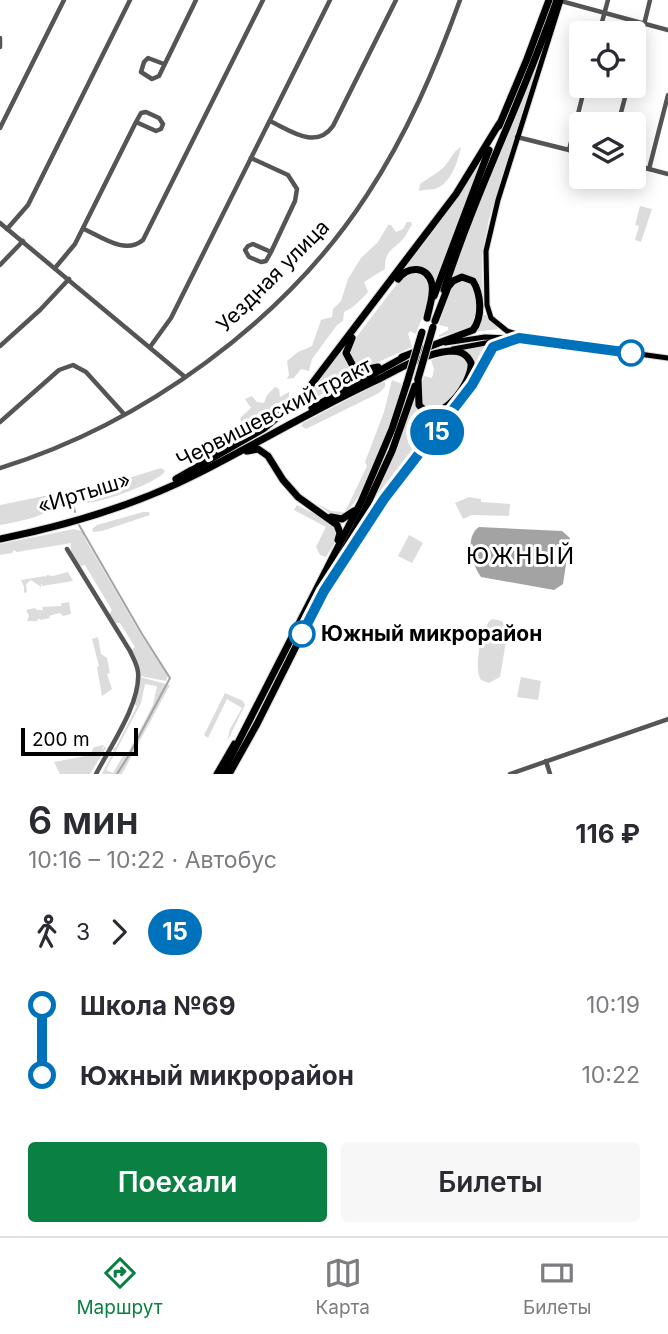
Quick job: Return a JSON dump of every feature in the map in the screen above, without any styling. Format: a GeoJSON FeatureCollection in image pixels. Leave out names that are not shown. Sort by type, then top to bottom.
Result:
{"type":"FeatureCollection","features":[{"type":"Feature","properties":{"kind":"highway"},"geometry":{"type":"LineString","coordinates":[[222,774],[361,502],[392,429],[461,221],[549,0]]}},
{"type":"Feature","properties":{"kind":"highway"},"geometry":{"type":"LineString","coordinates":[[231,774],[392,452],[418,379],[459,243],[559,0]]}},
{"type":"Feature","properties":{"kind":"highway"},"geometry":{"type":"LineString","coordinates":[[176,479],[263,429],[300,398],[456,194],[499,124]]}},
{"type":"Feature","properties":{"kind":"highway"},"geometry":{"type":"LineString","coordinates":[[427,318],[432,292],[431,281],[422,271],[407,270],[351,340],[346,353],[353,366],[364,370],[437,349],[466,335],[476,326],[479,296],[471,278],[459,277],[451,284],[434,324]]}},
{"type":"Feature","properties":{"kind":"highway"},"geometry":{"type":"LineString","coordinates":[[418,379],[417,398],[421,409],[434,413],[445,408],[468,379],[472,366],[464,353],[437,349]]}},
{"type":"Feature","properties":{"kind":"highway","name":"Червишевский тракт"},"geometry":{"type":"LineString","coordinates":[[163,491],[437,349]]}},
{"type":"Feature","properties":{"kind":"highway","name":"Червишевский тракт"},"geometry":{"type":"LineString","coordinates":[[176,479],[406,356]]}},
{"type":"Feature","properties":{"kind":"highway"},"geometry":{"type":"LineString","coordinates":[[271,460],[268,448],[270,440],[287,426]]}},
{"type":"Feature","properties":{"kind":"highway"},"geometry":{"type":"LineString","coordinates":[[163,491],[200,476],[250,449],[261,450],[293,492],[334,522],[339,530],[331,560]]}},
{"type":"Feature","properties":{"kind":"highway","name":"«Иртыш»"},"geometry":{"type":"LineString","coordinates":[[0,536],[96,511],[176,479]]}},
{"type":"Feature","properties":{"kind":"highway","name":"«Иртыш»"},"geometry":{"type":"LineString","coordinates":[[0,536],[76,522],[163,491]]}},
{"type":"Feature","properties":{"kind":"highway"},"geometry":{"type":"LineString","coordinates":[[322,514],[335,519],[345,519],[361,502]]}},
{"type":"Feature","properties":{"kind":"main road"},"geometry":{"type":"LineString","coordinates":[[533,339],[500,327],[491,318],[487,305],[485,258],[488,236],[559,0]]}},
{"type":"Feature","properties":{"kind":"main road"},"geometry":{"type":"LineString","coordinates":[[437,349],[485,337],[533,339],[668,358]]}},
{"type":"Feature","properties":{"kind":"main road"},"geometry":{"type":"LineString","coordinates":[[324,591],[384,499],[477,378],[491,349],[499,343],[517,339]]}},
{"type":"Feature","properties":{"kind":"main road"},"geometry":{"type":"LineString","coordinates":[[216,774],[248,719]]}},
{"type":"Feature","properties":{"kind":"street"},"geometry":{"type":"LineString","coordinates":[[0,128],[64,0]]}},
{"type":"Feature","properties":{"kind":"street"},"geometry":{"type":"LineString","coordinates":[[7,229],[28,205],[131,0]]}},
{"type":"Feature","properties":{"kind":"street"},"geometry":{"type":"LineString","coordinates":[[164,64],[148,58],[141,72],[149,79],[155,79],[164,64],[196,0]]}},
{"type":"Feature","properties":{"kind":"street"},"geometry":{"type":"LineString","coordinates":[[84,229],[121,246],[132,246],[143,240],[263,0]]}},
{"type":"Feature","properties":{"kind":"street"},"geometry":{"type":"LineString","coordinates":[[149,347],[171,318],[330,0]]}},
{"type":"Feature","properties":{"kind":"street"},"geometry":{"type":"LineString","coordinates":[[270,121],[307,138],[320,138],[327,134],[396,0]]}},
{"type":"Feature","properties":{"kind":"street","name":"Уездная улица"},"geometry":{"type":"LineString","coordinates":[[0,468],[59,447],[161,394],[236,338],[273,305],[342,231],[370,190],[412,117],[460,0]]}},
{"type":"Feature","properties":{"kind":"street"},"geometry":{"type":"LineString","coordinates":[[542,0],[542,20]]}},
{"type":"Feature","properties":{"kind":"street"},"geometry":{"type":"LineString","coordinates":[[559,0],[634,21]]}},
{"type":"Feature","properties":{"kind":"street"},"geometry":{"type":"LineString","coordinates":[[601,21],[608,0]]}},
{"type":"Feature","properties":{"kind":"street"},"geometry":{"type":"LineString","coordinates":[[646,21],[650,0]]}},
{"type":"Feature","properties":{"kind":"street"},"geometry":{"type":"LineString","coordinates":[[646,24],[668,30]]}},
{"type":"Feature","properties":{"kind":"street"},"geometry":{"type":"LineString","coordinates":[[0,38],[0,47]]}},
{"type":"Feature","properties":{"kind":"street"},"geometry":{"type":"LineString","coordinates":[[649,169],[668,94]]}},
{"type":"Feature","properties":{"kind":"street"},"geometry":{"type":"LineString","coordinates":[[55,268],[84,229],[136,122],[141,113],[146,112],[159,118],[163,124],[161,129],[156,131],[136,122]]}},
{"type":"Feature","properties":{"kind":"street"},"geometry":{"type":"LineString","coordinates":[[517,137],[569,150]]}},
{"type":"Feature","properties":{"kind":"street"},"geometry":{"type":"LineString","coordinates":[[251,158],[288,175],[297,189],[295,201],[271,252],[266,261],[261,262],[249,257],[245,250],[253,244],[271,252]]}},
{"type":"Feature","properties":{"kind":"street"},"geometry":{"type":"LineString","coordinates":[[646,168],[668,174]]}},
{"type":"Feature","properties":{"kind":"street"},"geometry":{"type":"LineString","coordinates":[[0,223],[185,377]]}},
{"type":"Feature","properties":{"kind":"street"},"geometry":{"type":"LineString","coordinates":[[0,265],[23,241]]}},
{"type":"Feature","properties":{"kind":"street"},"geometry":{"type":"LineString","coordinates":[[0,346],[69,279]]}},
{"type":"Feature","properties":{"kind":"street"},"geometry":{"type":"LineString","coordinates":[[0,422],[59,370],[73,365],[86,372],[124,414]]}},
{"type":"Feature","properties":{"kind":"street"},"geometry":{"type":"LineString","coordinates":[[67,549],[130,651],[138,669],[133,701],[96,774]]}},
{"type":"Feature","properties":{"kind":"street"},"geometry":{"type":"LineString","coordinates":[[510,774],[668,719]]}},
{"type":"Feature","properties":{"kind":"street"},"geometry":{"type":"LineString","coordinates":[[546,761],[550,774]]}},
{"type":"Feature","properties":{"kind":"shaded area"},"geometry":{"type":"Polygon","coordinates":[[[549,32],[489,219],[482,256],[483,315],[487,315],[498,329],[474,332],[482,319],[478,283],[465,275],[451,279],[472,218],[549,32]]]}},
{"type":"Feature","properties":{"kind":"shaded area"},"geometry":{"type":"Polygon","coordinates":[[[461,147],[456,165],[445,182],[435,189],[419,191],[420,184],[442,169],[461,147]]]}},
{"type":"Feature","properties":{"kind":"shaded area"},"geometry":{"type":"Polygon","coordinates":[[[481,160],[435,284],[415,267],[408,267],[400,272],[459,194],[481,160]]]}},
{"type":"Feature","properties":{"kind":"shaded area"},"geometry":{"type":"Polygon","coordinates":[[[640,206],[652,209],[641,242],[635,240],[639,226],[635,225],[640,206]]]}},
{"type":"Feature","properties":{"kind":"shaded area"},"geometry":{"type":"Polygon","coordinates":[[[407,222],[412,225],[386,257],[385,269],[364,282],[368,292],[344,312],[343,321],[337,325],[312,359],[309,371],[301,369],[294,378],[287,379],[287,361],[312,346],[321,320],[332,317],[333,309],[341,301],[348,279],[361,258],[378,242],[388,225],[396,232],[403,229],[407,222]]]}},
{"type":"Feature","properties":{"kind":"shaded area"},"geometry":{"type":"Polygon","coordinates":[[[411,271],[427,281],[429,289],[427,306],[416,334],[410,331],[408,334],[412,347],[367,367],[354,363],[349,353],[351,344],[403,276],[411,271]]]}},
{"type":"Feature","properties":{"kind":"shaded area"},"geometry":{"type":"Polygon","coordinates":[[[464,279],[473,285],[475,296],[476,312],[472,328],[439,337],[448,330],[448,327],[439,325],[447,296],[456,282],[464,279]]]}},
{"type":"Feature","properties":{"kind":"shaded area"},"geometry":{"type":"Polygon","coordinates":[[[494,343],[443,420],[385,492],[382,491],[346,554],[385,474],[415,399],[421,411],[429,416],[448,408],[472,376],[474,366],[462,350],[494,343]]]}},
{"type":"Feature","properties":{"kind":"shaded area"},"geometry":{"type":"Polygon","coordinates":[[[345,344],[345,361],[359,375],[289,412],[345,344]]]}},
{"type":"Feature","properties":{"kind":"shaded area"},"geometry":{"type":"Polygon","coordinates":[[[456,353],[469,362],[459,389],[439,410],[424,408],[419,397],[424,376],[432,378],[434,369],[431,360],[456,353]]]}},
{"type":"Feature","properties":{"kind":"shaded area"},"geometry":{"type":"Polygon","coordinates":[[[392,380],[402,384],[393,416],[370,474],[352,506],[342,516],[329,513],[316,503],[331,511],[345,512],[367,466],[365,462],[384,412],[392,380]]]}},
{"type":"Feature","properties":{"kind":"shaded area"},"geometry":{"type":"Polygon","coordinates":[[[385,382],[385,387],[379,393],[306,429],[301,426],[379,383],[385,382]]]}},
{"type":"Feature","properties":{"kind":"shaded area"},"geometry":{"type":"Polygon","coordinates":[[[275,387],[279,389],[280,397],[289,392],[289,402],[261,422],[248,425],[242,423],[240,418],[251,408],[245,399],[252,396],[257,402],[264,403],[275,387]]]}},
{"type":"Feature","properties":{"kind":"shaded area"},"geometry":{"type":"Polygon","coordinates":[[[161,468],[165,471],[160,476],[125,493],[86,503],[79,502],[77,498],[80,493],[161,468]]]}},
{"type":"Feature","properties":{"kind":"shaded area"},"geometry":{"type":"Polygon","coordinates":[[[59,493],[63,501],[49,511],[0,525],[0,505],[59,493]]]}},
{"type":"Feature","properties":{"kind":"shaded area"},"geometry":{"type":"Polygon","coordinates":[[[469,497],[481,499],[481,502],[510,504],[509,516],[472,515],[463,519],[455,503],[469,497]]]}},
{"type":"Feature","properties":{"kind":"shaded area"},"geometry":{"type":"Polygon","coordinates":[[[297,505],[337,528],[337,539],[326,557],[320,555],[316,547],[326,527],[294,510],[297,505]]]}},
{"type":"Feature","properties":{"kind":"shaded area"},"geometry":{"type":"Polygon","coordinates":[[[149,512],[150,515],[93,532],[92,529],[97,525],[149,512]]]}},
{"type":"Feature","properties":{"kind":"shaded area"},"geometry":{"type":"Polygon","coordinates":[[[479,527],[562,531],[570,538],[563,584],[554,590],[481,577],[471,551],[472,537],[479,527]]]}},
{"type":"Feature","properties":{"kind":"shaded area"},"geometry":{"type":"Polygon","coordinates":[[[74,529],[85,532],[84,537],[168,676],[166,681],[140,676],[131,650],[135,647],[120,623],[115,623],[109,614],[112,610],[85,565],[80,566],[71,552],[71,543],[17,552],[14,550],[12,553],[0,555],[0,544],[74,529]]]}},
{"type":"Feature","properties":{"kind":"shaded area"},"geometry":{"type":"Polygon","coordinates":[[[409,535],[423,543],[412,563],[398,556],[409,535]]]}},
{"type":"Feature","properties":{"kind":"shaded area"},"geometry":{"type":"Polygon","coordinates":[[[68,572],[73,581],[42,586],[41,582],[41,587],[31,580],[26,584],[27,592],[24,593],[21,580],[68,572]]]}},
{"type":"Feature","properties":{"kind":"shaded area"},"geometry":{"type":"Polygon","coordinates":[[[69,602],[71,614],[63,616],[60,613],[49,616],[50,618],[27,621],[29,616],[26,610],[43,610],[42,607],[61,606],[62,603],[69,602]]]}},
{"type":"Feature","properties":{"kind":"shaded area"},"geometry":{"type":"Polygon","coordinates":[[[492,619],[502,621],[508,630],[500,677],[489,683],[481,680],[478,658],[482,638],[492,619]]]}},
{"type":"Feature","properties":{"kind":"shaded area"},"geometry":{"type":"Polygon","coordinates":[[[98,637],[101,654],[107,658],[110,673],[107,674],[112,689],[102,696],[99,666],[92,639],[98,637]]]}},
{"type":"Feature","properties":{"kind":"shaded area"},"geometry":{"type":"Polygon","coordinates":[[[140,677],[170,685],[122,774],[102,774],[114,751],[112,749],[116,747],[137,706],[134,704],[140,677]],[[145,684],[141,703],[106,770],[113,773],[124,754],[127,755],[153,705],[157,686],[145,684]]]}},
{"type":"Feature","properties":{"kind":"shaded area"},"geometry":{"type":"Polygon","coordinates":[[[521,677],[541,681],[538,700],[517,697],[521,677]]]}},
{"type":"Feature","properties":{"kind":"shaded area"},"geometry":{"type":"Polygon","coordinates":[[[225,693],[243,701],[245,705],[227,742],[230,729],[242,708],[227,699],[208,738],[204,735],[225,693]]]}},
{"type":"Feature","properties":{"kind":"shaded area"},"geometry":{"type":"Polygon","coordinates":[[[104,745],[101,753],[105,746],[106,748],[90,774],[60,774],[54,762],[90,755],[94,747],[104,745]]]}},
{"type":"Feature","properties":{"kind":"waterway"},"geometry":{"type":"LineString","coordinates":[[71,493],[75,512]]}},
{"type":"Feature","properties":{"kind":"waterway"},"geometry":{"type":"LineString","coordinates":[[79,525],[170,678],[117,774]]}},
{"type":"Feature","properties":{"kind":"bus line","name":"15"},"geometry":{"type":"LineString","coordinates":[[302,634],[324,591],[384,499],[472,385],[493,347],[519,338],[631,353]]}},
{"type":"Feature","properties":{"kind":"place","name":"Южный микрорайон"},"geometry":{"type":"Point","coordinates":[302,634]}},
{"type":"Feature","properties":{"kind":"district","name":"ЮЖНЫЙ"},"geometry":{"type":"Point","coordinates":[521,556]}}]}
